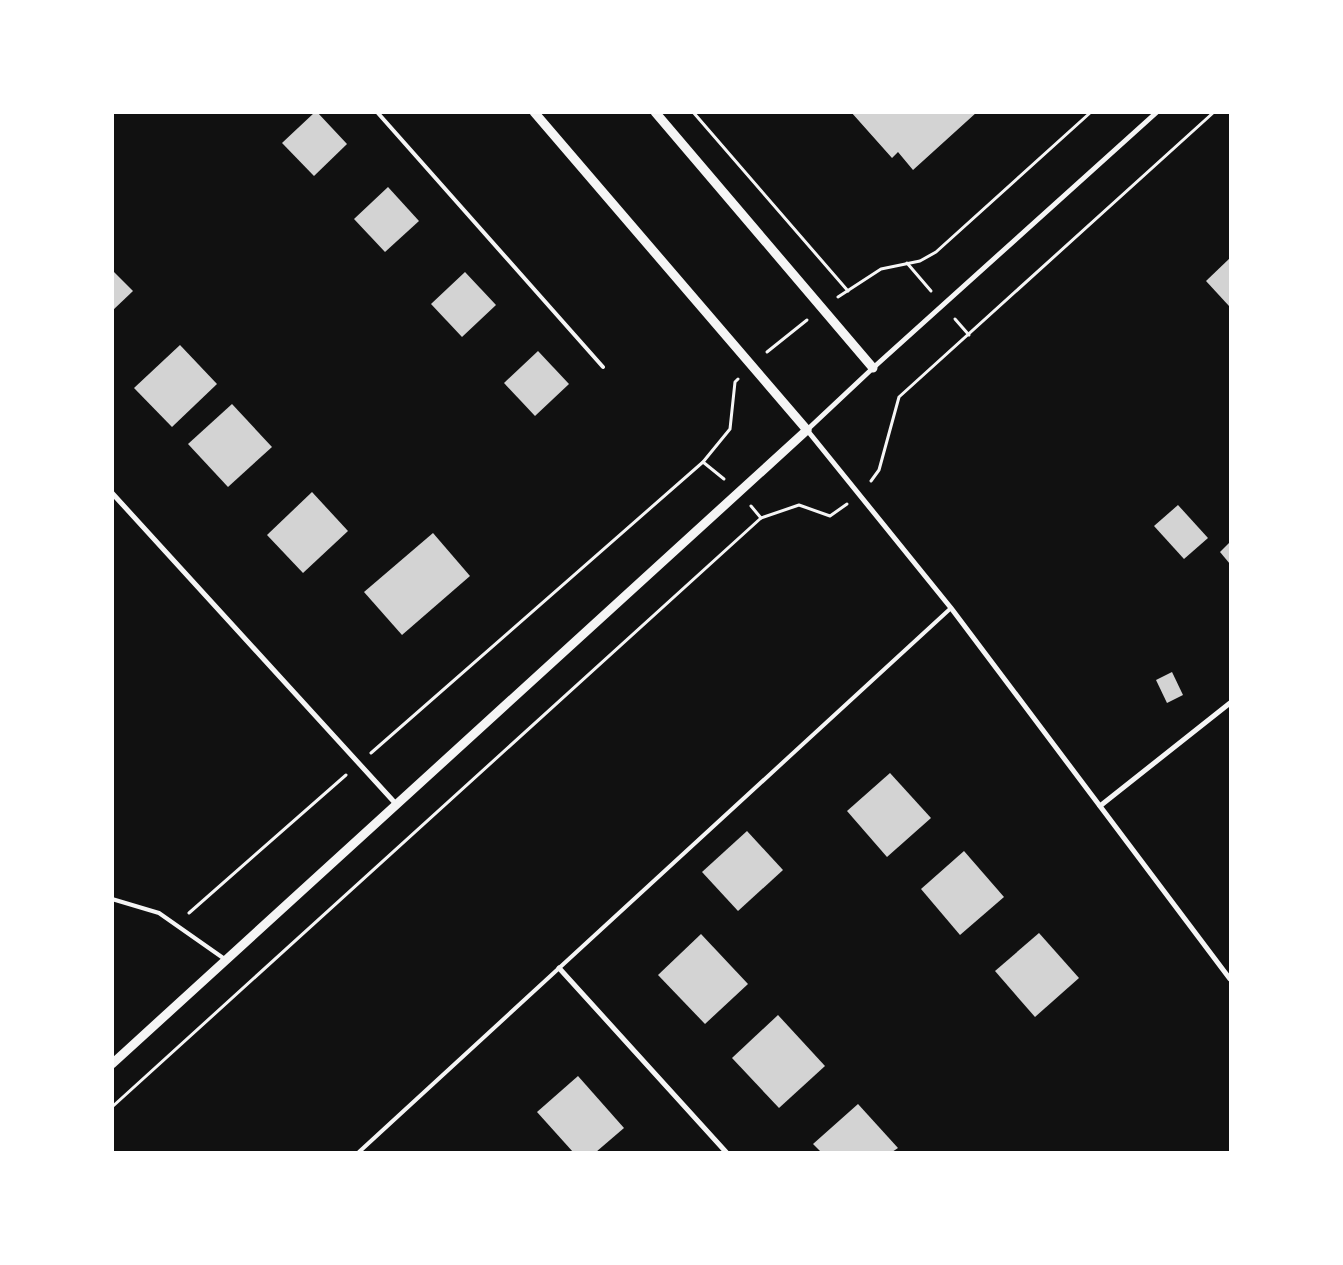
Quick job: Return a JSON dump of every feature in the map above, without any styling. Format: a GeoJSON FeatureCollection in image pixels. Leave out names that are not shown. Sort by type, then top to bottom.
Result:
{"type":"FeatureCollection","features":[{"type":"Feature","properties":{"kind":"street"},"geometry":{"type":"LineString","coordinates":[[534,112],[807,430],[951,608],[1228,973],[1230,979]]}},
{"type":"Feature","properties":{"kind":"street"},"geometry":{"type":"LineString","coordinates":[[655,112],[873,368]]}},
{"type":"Feature","properties":{"kind":"street"},"geometry":{"type":"LineString","coordinates":[[112,1064],[873,368],[1157,112]]}},
{"type":"Feature","properties":{"kind":"street"},"geometry":{"type":"LineString","coordinates":[[112,493],[396,804]]}},
{"type":"Feature","properties":{"kind":"street"},"geometry":{"type":"LineString","coordinates":[[1100,806],[1230,703]]}},
{"type":"Feature","properties":{"kind":"street"},"geometry":{"type":"LineString","coordinates":[[558,968],[726,1152]]}},
{"type":"Feature","properties":{"kind":"lane"},"geometry":{"type":"LineString","coordinates":[[377,112],[603,367]]}},
{"type":"Feature","properties":{"kind":"lane"},"geometry":{"type":"LineString","coordinates":[[359,1152],[951,608]]}},
{"type":"Feature","properties":{"kind":"lane"},"geometry":{"type":"LineString","coordinates":[[112,899],[159,913],[226,960]]}},
{"type":"Feature","properties":{"kind":"path"},"geometry":{"type":"LineString","coordinates":[[693,112],[848,290]]}},
{"type":"Feature","properties":{"kind":"path"},"geometry":{"type":"LineString","coordinates":[[175,925],[703,462],[730,429],[735,382],[751,365],[821,308],[881,269],[920,261],[936,252],[1091,112]]}},
{"type":"Feature","properties":{"kind":"path"},"geometry":{"type":"LineString","coordinates":[[112,1107],[761,518],[799,505],[830,516],[860,495],[879,470],[899,398],[1214,112]]}},
{"type":"Feature","properties":{"kind":"building"},"geometry":{"type":"Polygon","coordinates":[[[315,112],[347,144],[314,176],[282,143],[315,112]]]}},
{"type":"Feature","properties":{"kind":"building"},"geometry":{"type":"Polygon","coordinates":[[[851,112],[977,112],[913,170],[898,152],[892,158],[851,112]]]}},
{"type":"Feature","properties":{"kind":"building"},"geometry":{"type":"Polygon","coordinates":[[[388,187],[419,221],[385,252],[354,219],[388,187]]]}},
{"type":"Feature","properties":{"kind":"building"},"geometry":{"type":"Polygon","coordinates":[[[1230,258],[1230,305],[1229,306],[1206,281],[1230,258]]]}},
{"type":"Feature","properties":{"kind":"building"},"geometry":{"type":"Polygon","coordinates":[[[112,270],[133,291],[112,311],[112,270]]]}},
{"type":"Feature","properties":{"kind":"building"},"geometry":{"type":"Polygon","coordinates":[[[465,272],[496,305],[462,337],[431,304],[465,272]]]}},
{"type":"Feature","properties":{"kind":"building"},"geometry":{"type":"Polygon","coordinates":[[[180,345],[217,384],[172,427],[134,388],[180,345]]]}},
{"type":"Feature","properties":{"kind":"building"},"geometry":{"type":"Polygon","coordinates":[[[538,351],[569,384],[535,416],[504,383],[538,351]]]}},
{"type":"Feature","properties":{"kind":"building"},"geometry":{"type":"Polygon","coordinates":[[[232,404],[272,447],[228,487],[188,444],[232,404]]]}},
{"type":"Feature","properties":{"kind":"building"},"geometry":{"type":"Polygon","coordinates":[[[312,492],[348,531],[303,573],[267,535],[312,492]]]}},
{"type":"Feature","properties":{"kind":"building"},"geometry":{"type":"Polygon","coordinates":[[[1178,505],[1208,538],[1184,559],[1154,526],[1178,505]]]}},
{"type":"Feature","properties":{"kind":"building"},"geometry":{"type":"Polygon","coordinates":[[[433,533],[470,576],[402,635],[364,592],[433,533]]]}},
{"type":"Feature","properties":{"kind":"building"},"geometry":{"type":"Polygon","coordinates":[[[1230,542],[1230,564],[1220,552],[1230,542]]]}},
{"type":"Feature","properties":{"kind":"building"},"geometry":{"type":"Polygon","coordinates":[[[1172,672],[1183,695],[1167,703],[1156,680],[1172,672]]]}},
{"type":"Feature","properties":{"kind":"building"},"geometry":{"type":"Polygon","coordinates":[[[890,773],[931,818],[887,857],[847,811],[890,773]]]}},
{"type":"Feature","properties":{"kind":"building"},"geometry":{"type":"Polygon","coordinates":[[[747,831],[783,870],[738,911],[702,872],[747,831]]]}},
{"type":"Feature","properties":{"kind":"building"},"geometry":{"type":"Polygon","coordinates":[[[964,851],[1004,897],[960,935],[921,889],[964,851]]]}},
{"type":"Feature","properties":{"kind":"building"},"geometry":{"type":"Polygon","coordinates":[[[1039,933],[1079,978],[1035,1017],[995,971],[1039,933]]]}},
{"type":"Feature","properties":{"kind":"building"},"geometry":{"type":"Polygon","coordinates":[[[701,934],[748,984],[705,1024],[658,975],[701,934]]]}},
{"type":"Feature","properties":{"kind":"building"},"geometry":{"type":"Polygon","coordinates":[[[778,1015],[825,1066],[779,1108],[732,1058],[778,1015]]]}},
{"type":"Feature","properties":{"kind":"building"},"geometry":{"type":"Polygon","coordinates":[[[578,1076],[624,1128],[596,1152],[573,1152],[537,1112],[578,1076]]]}},
{"type":"Feature","properties":{"kind":"building"},"geometry":{"type":"Polygon","coordinates":[[[858,1104],[898,1148],[892,1152],[821,1152],[813,1144],[858,1104]]]}}]}
